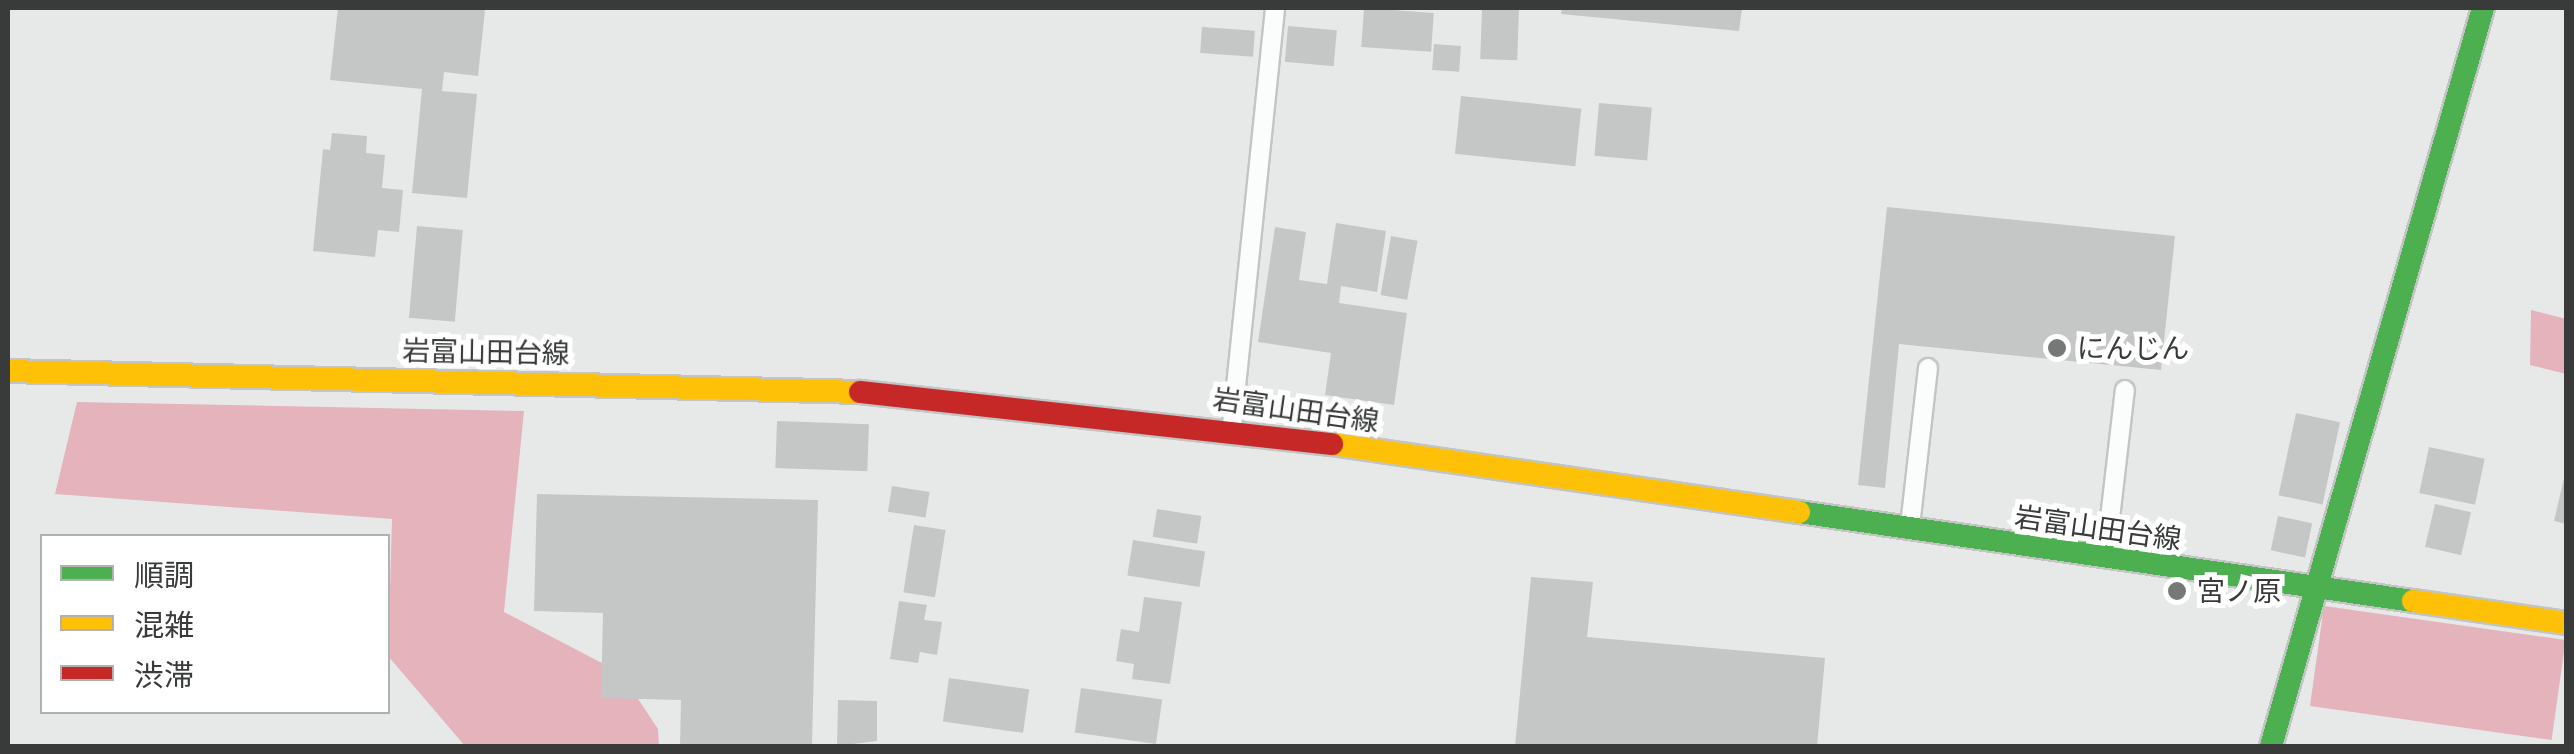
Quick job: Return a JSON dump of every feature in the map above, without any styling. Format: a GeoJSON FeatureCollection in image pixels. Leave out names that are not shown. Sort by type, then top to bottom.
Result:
{"type":"FeatureCollection","features":[{"type":"Feature","properties":{"kind":"main road"},"geometry":{"type":"LineString","coordinates":[[2270,746],[2483,8]]}},
{"type":"Feature","properties":{"kind":"main road","name":"岩富山田台線"},"geometry":{"type":"LineString","coordinates":[[8,371],[870,392],[1231,429],[1909,532],[2566,623]]}},
{"type":"Feature","properties":{"kind":"lane"},"geometry":{"type":"LineString","coordinates":[[1231,429],[1275,8]]}},
{"type":"Feature","properties":{"kind":"lane"},"geometry":{"type":"LineString","coordinates":[[1909,532],[1928,368]]}},
{"type":"Feature","properties":{"kind":"lane"},"geometry":{"type":"LineString","coordinates":[[2106,560],[2125,390]]}},
{"type":"Feature","properties":{"kind":"shaded area"},"geometry":{"type":"Polygon","coordinates":[[[2531,310],[2566,319],[2566,374],[2530,365],[2531,310]]]}},
{"type":"Feature","properties":{"kind":"shaded area"},"geometry":{"type":"Polygon","coordinates":[[[77,402],[524,411],[504,612],[621,673],[658,729],[659,746],[465,746],[390,658],[392,519],[55,494],[77,402]]]}},
{"type":"Feature","properties":{"kind":"shaded area"},"geometry":{"type":"Polygon","coordinates":[[[2324,606],[2566,640],[2552,740],[2310,706],[2324,606]]]}},
{"type":"Feature","properties":{"kind":"building"},"geometry":{"type":"Polygon","coordinates":[[[338,8],[485,10],[478,76],[444,72],[442,91],[477,94],[467,198],[412,193],[422,89],[330,80],[338,8]]]}},
{"type":"Feature","properties":{"kind":"building"},"geometry":{"type":"Polygon","coordinates":[[[1364,8],[1434,13],[1431,52],[1361,47],[1364,8]]]}},
{"type":"Feature","properties":{"kind":"building"},"geometry":{"type":"Polygon","coordinates":[[[1482,8],[1519,9],[1517,60],[1480,59],[1482,8]]]}},
{"type":"Feature","properties":{"kind":"building"},"geometry":{"type":"Polygon","coordinates":[[[1562,8],[1742,8],[1739,31],[1561,14],[1562,8]]]}},
{"type":"Feature","properties":{"kind":"building"},"geometry":{"type":"Polygon","coordinates":[[[1288,26],[1337,30],[1334,66],[1285,62],[1288,26]]]}},
{"type":"Feature","properties":{"kind":"building"},"geometry":{"type":"Polygon","coordinates":[[[1202,27],[1255,31],[1253,57],[1200,53],[1202,27]]]}},
{"type":"Feature","properties":{"kind":"building"},"geometry":{"type":"Polygon","coordinates":[[[1434,44],[1461,46],[1459,72],[1432,70],[1434,44]]]}},
{"type":"Feature","properties":{"kind":"building"},"geometry":{"type":"Polygon","coordinates":[[[1461,96],[1581,109],[1575,166],[1455,154],[1461,96]]]}},
{"type":"Feature","properties":{"kind":"building"},"geometry":{"type":"Polygon","coordinates":[[[1599,103],[1652,108],[1647,160],[1594,156],[1599,103]]]}},
{"type":"Feature","properties":{"kind":"building"},"geometry":{"type":"Polygon","coordinates":[[[332,133],[367,136],[366,153],[385,155],[382,188],[403,190],[399,232],[378,230],[375,257],[313,251],[323,149],[330,150],[332,133]]]}},
{"type":"Feature","properties":{"kind":"building"},"geometry":{"type":"Polygon","coordinates":[[[1887,207],[2175,236],[2161,370],[1899,344],[1885,488],[1858,485],[1887,207]]]}},
{"type":"Feature","properties":{"kind":"building"},"geometry":{"type":"Polygon","coordinates":[[[1336,223],[1386,231],[1377,292],[1341,286],[1339,303],[1407,313],[1394,405],[1325,395],[1331,353],[1258,342],[1275,227],[1306,232],[1299,280],[1327,284],[1336,223]]]}},
{"type":"Feature","properties":{"kind":"building"},"geometry":{"type":"Polygon","coordinates":[[[417,226],[463,230],[455,322],[409,318],[417,226]]]}},
{"type":"Feature","properties":{"kind":"building"},"geometry":{"type":"Polygon","coordinates":[[[1391,236],[1418,241],[1407,300],[1381,295],[1391,236]]]}},
{"type":"Feature","properties":{"kind":"building"},"geometry":{"type":"Polygon","coordinates":[[[2296,413],[2340,422],[2323,505],[2279,495],[2296,413]]]}},
{"type":"Feature","properties":{"kind":"building"},"geometry":{"type":"Polygon","coordinates":[[[777,421],[869,424],[867,471],[775,468],[777,421]]]}},
{"type":"Feature","properties":{"kind":"building"},"geometry":{"type":"Polygon","coordinates":[[[2429,447],[2485,459],[2475,505],[2419,493],[2429,447]]]}},
{"type":"Feature","properties":{"kind":"building"},"geometry":{"type":"Polygon","coordinates":[[[2566,474],[2566,524],[2554,521],[2566,474]]]}},
{"type":"Feature","properties":{"kind":"building"},"geometry":{"type":"Polygon","coordinates":[[[892,486],[930,492],[925,518],[888,512],[892,486]]]}},
{"type":"Feature","properties":{"kind":"building"},"geometry":{"type":"Polygon","coordinates":[[[537,494],[818,500],[812,746],[680,746],[681,700],[601,698],[603,613],[534,611],[537,494]]]}},
{"type":"Feature","properties":{"kind":"building"},"geometry":{"type":"Polygon","coordinates":[[[2435,504],[2471,512],[2461,555],[2425,547],[2435,504]]]}},
{"type":"Feature","properties":{"kind":"building"},"geometry":{"type":"Polygon","coordinates":[[[1157,509],[1201,516],[1197,544],[1153,537],[1157,509]]]}},
{"type":"Feature","properties":{"kind":"building"},"geometry":{"type":"Polygon","coordinates":[[[2278,516],[2312,523],[2305,558],[2271,550],[2278,516]]]}},
{"type":"Feature","properties":{"kind":"building"},"geometry":{"type":"Polygon","coordinates":[[[914,525],[946,530],[935,597],[903,592],[914,525]]]}},
{"type":"Feature","properties":{"kind":"building"},"geometry":{"type":"Polygon","coordinates":[[[1133,540],[1205,551],[1199,587],[1127,576],[1133,540]]]}},
{"type":"Feature","properties":{"kind":"building"},"geometry":{"type":"Polygon","coordinates":[[[1531,577],[1593,582],[1587,637],[1825,658],[1817,746],[1515,746],[1531,577]]]}},
{"type":"Feature","properties":{"kind":"building"},"geometry":{"type":"Polygon","coordinates":[[[1144,597],[1182,602],[1170,684],[1132,679],[1134,664],[1116,661],[1121,629],[1139,632],[1144,597]]]}},
{"type":"Feature","properties":{"kind":"building"},"geometry":{"type":"Polygon","coordinates":[[[899,601],[927,605],[924,620],[942,622],[937,655],[920,652],[918,663],[890,659],[899,601]]]}},
{"type":"Feature","properties":{"kind":"building"},"geometry":{"type":"Polygon","coordinates":[[[949,678],[1029,689],[1023,733],[943,722],[949,678]]]}},
{"type":"Feature","properties":{"kind":"building"},"geometry":{"type":"Polygon","coordinates":[[[1081,688],[1162,699],[1156,744],[1075,733],[1081,688]]]}},
{"type":"Feature","properties":{"kind":"building"},"geometry":{"type":"Polygon","coordinates":[[[838,700],[877,701],[877,741],[837,746],[838,700]]]}},
{"type":"Feature","properties":{"kind":"traffic: fast"},"geometry":{"type":"LineString","coordinates":[[2271,746],[2483,8]]}},
{"type":"Feature","properties":{"kind":"traffic: fast"},"geometry":{"type":"LineString","coordinates":[[1799,512],[2413,601]]}},
{"type":"Feature","properties":{"kind":"traffic: slow"},"geometry":{"type":"LineString","coordinates":[[8,371],[860,392]]}},
{"type":"Feature","properties":{"kind":"traffic: slow"},"geometry":{"type":"LineString","coordinates":[[1332,444],[1799,512]]}},
{"type":"Feature","properties":{"kind":"traffic: slow"},"geometry":{"type":"LineString","coordinates":[[2413,601],[2566,623]]}},
{"type":"Feature","properties":{"kind":"traffic: jam"},"geometry":{"type":"LineString","coordinates":[[860,392],[1332,444]]}},
{"type":"Feature","properties":{"kind":"place","name":"にんじん"},"geometry":{"type":"Point","coordinates":[2057,348]}},
{"type":"Feature","properties":{"kind":"place","name":"宮ノ原"},"geometry":{"type":"Point","coordinates":[2177,591]}}]}
